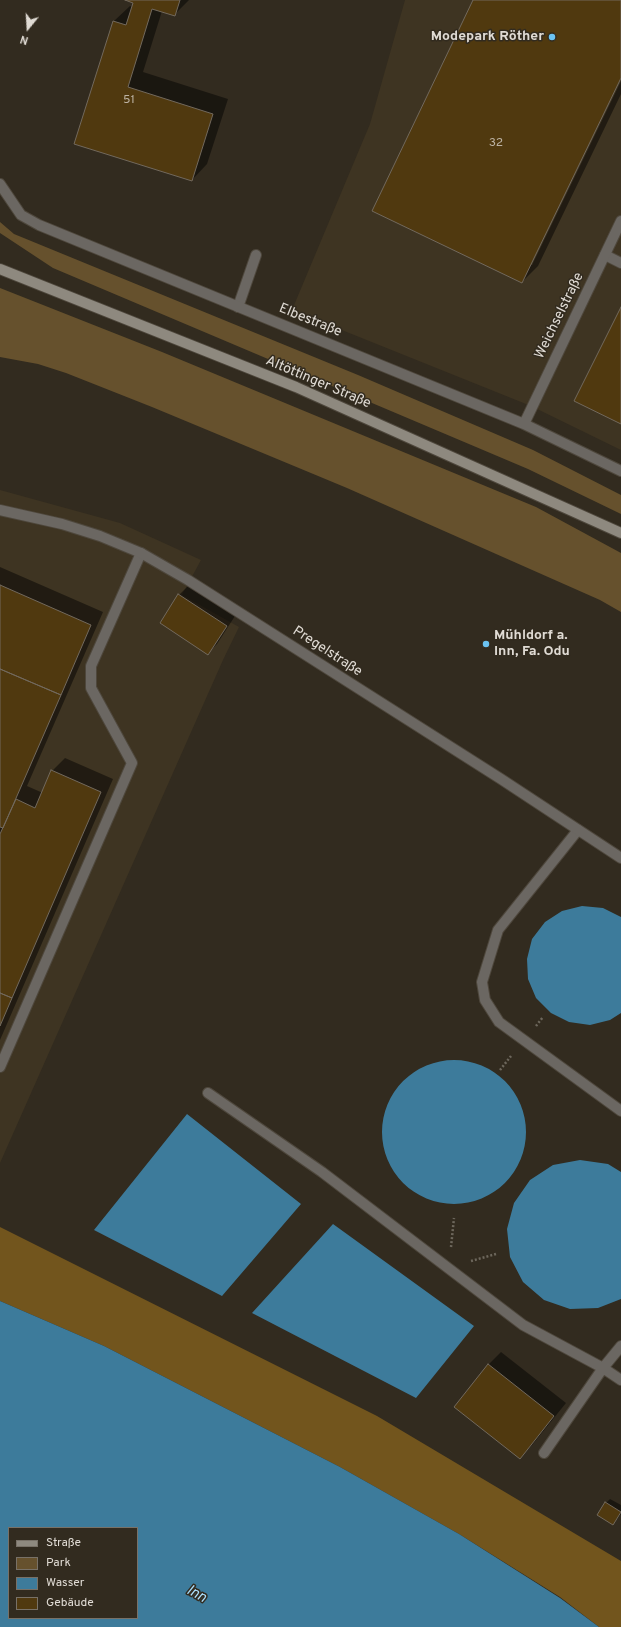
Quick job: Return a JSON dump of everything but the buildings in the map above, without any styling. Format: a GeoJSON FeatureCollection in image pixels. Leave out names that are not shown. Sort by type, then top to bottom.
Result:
{"type":"FeatureCollection","features":[{"type":"Feature","properties":{"kind":"main road","name":"Altöttinger Straße"},"geometry":{"type":"LineString","coordinates":[[0,268],[296,387],[621,533]]}},
{"type":"Feature","properties":{"kind":"street","name":"Elbestraße"},"geometry":{"type":"LineString","coordinates":[[0,184],[14,207],[30,221],[61,236],[524,424],[621,471]]}},
{"type":"Feature","properties":{"kind":"street","name":"Weichselstraße"},"geometry":{"type":"LineString","coordinates":[[524,424],[621,221]]}},
{"type":"Feature","properties":{"kind":"street"},"geometry":{"type":"LineString","coordinates":[[238,307],[256,255]]}},
{"type":"Feature","properties":{"kind":"street"},"geometry":{"type":"LineString","coordinates":[[605,255],[621,263]]}},
{"type":"Feature","properties":{"kind":"street","name":"Pregelstraße"},"geometry":{"type":"LineString","coordinates":[[0,510],[62,524],[100,536],[141,553],[188,580],[621,858]]}},
{"type":"Feature","properties":{"kind":"street"},"geometry":{"type":"LineString","coordinates":[[0,1068],[132,763],[91,688],[91,666],[141,553]]}},
{"type":"Feature","properties":{"kind":"street"},"geometry":{"type":"LineString","coordinates":[[578,830],[498,930],[482,982],[486,1000],[499,1022],[621,1111]]}},
{"type":"Feature","properties":{"kind":"street"},"geometry":{"type":"LineString","coordinates":[[208,1094],[322,1172],[524,1325],[603,1368],[621,1380]]}},
{"type":"Feature","properties":{"kind":"street"},"geometry":{"type":"LineString","coordinates":[[544,1453],[603,1368],[621,1346]]}},
{"type":"Feature","properties":{"kind":"shaded area"},"geometry":{"type":"Polygon","coordinates":[[[405,0],[621,0],[621,450],[531,406],[292,310],[370,124],[405,0]]]}},
{"type":"Feature","properties":{"kind":"shaded area"},"geometry":{"type":"Polygon","coordinates":[[[0,490],[120,523],[201,560],[182,595],[239,627],[0,1163],[0,490]]]}},
{"type":"Feature","properties":{"kind":"shaded area"},"geometry":{"type":"Polygon","coordinates":[[[0,1227],[377,1416],[621,1561],[621,1627],[599,1627],[560,1597],[459,1534],[340,1467],[104,1346],[0,1301],[0,1227]]]}},
{"type":"Feature","properties":{"kind":"green space"},"geometry":{"type":"Polygon","coordinates":[[[0,222],[14,234],[358,375],[533,450],[621,495],[621,514],[528,469],[53,268],[0,233],[0,222]]]}},
{"type":"Feature","properties":{"kind":"green space"},"geometry":{"type":"Polygon","coordinates":[[[0,288],[162,352],[536,507],[621,553],[621,612],[600,600],[347,488],[152,407],[66,373],[38,364],[0,357],[0,288]]]}},
{"type":"Feature","properties":{"kind":"water"},"geometry":{"type":"Polygon","coordinates":[[[582,906],[603,908],[621,917],[621,1013],[610,1020],[590,1025],[569,1022],[551,1013],[536,998],[528,979],[527,959],[532,939],[545,922],[562,911],[582,906]]]}},
{"type":"Feature","properties":{"kind":"water"},"geometry":{"type":"Polygon","coordinates":[[[447,1060],[461,1060],[488,1068],[500,1076],[510,1086],[521,1104],[525,1118],[525,1146],[521,1160],[510,1178],[500,1188],[482,1199],[461,1204],[447,1204],[420,1196],[408,1188],[398,1178],[387,1160],[382,1139],[382,1125],[390,1098],[398,1086],[408,1076],[426,1065],[447,1060]]]}},
{"type":"Feature","properties":{"kind":"water"},"geometry":{"type":"Polygon","coordinates":[[[187,1114],[301,1204],[222,1296],[94,1230],[187,1114]]]}},
{"type":"Feature","properties":{"kind":"water"},"geometry":{"type":"Polygon","coordinates":[[[580,1160],[608,1164],[621,1172],[621,1299],[598,1308],[570,1309],[544,1300],[523,1282],[510,1257],[507,1229],[514,1203],[530,1180],[553,1165],[580,1160]]]}},
{"type":"Feature","properties":{"kind":"water"},"geometry":{"type":"Polygon","coordinates":[[[333,1224],[474,1326],[416,1398],[252,1313],[333,1224]]]}},
{"type":"Feature","properties":{"kind":"water","name":"Inn"},"geometry":{"type":"Polygon","coordinates":[[[0,1301],[104,1346],[340,1467],[459,1534],[560,1598],[599,1627],[0,1627],[0,1301]]]}},
{"type":"Feature","properties":{"kind":"place","name":"Modepark Röther"},"geometry":{"type":"Point","coordinates":[552,37]}},
{"type":"Feature","properties":{"kind":"place","name":"Mühldorf a. Inn, Fa. Odu"},"geometry":{"type":"Point","coordinates":[486,644]}}]}
